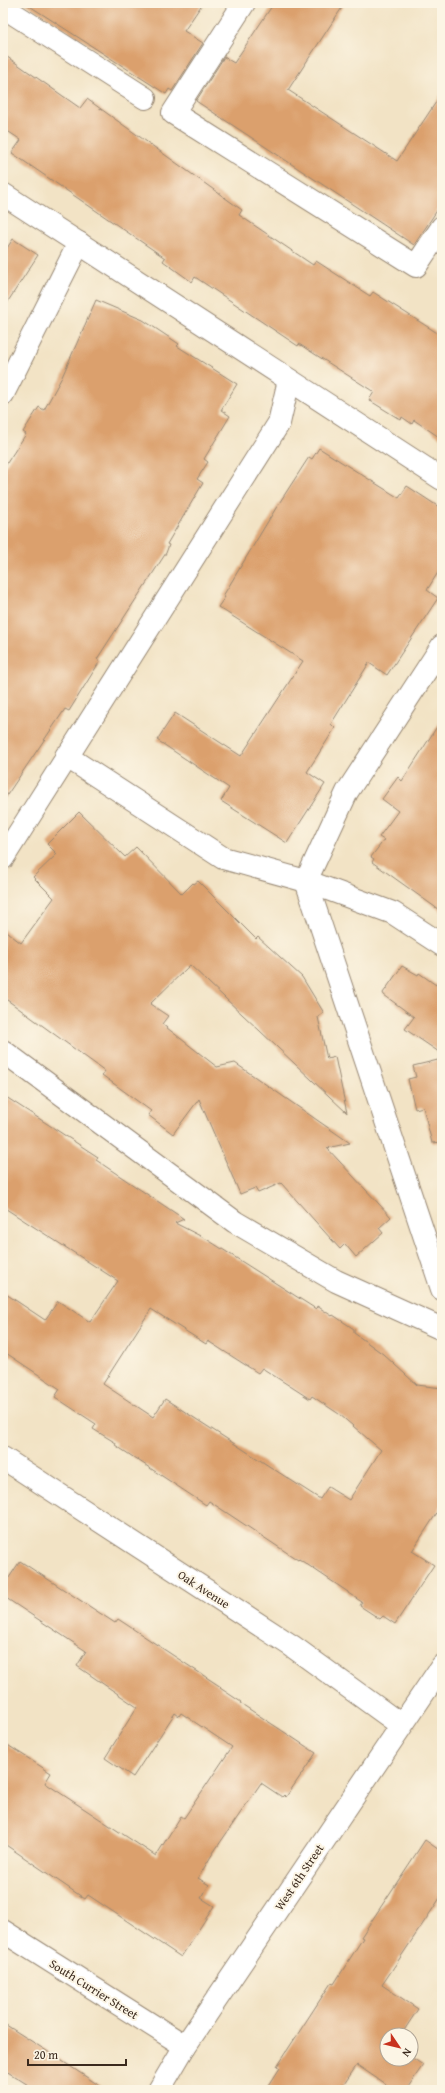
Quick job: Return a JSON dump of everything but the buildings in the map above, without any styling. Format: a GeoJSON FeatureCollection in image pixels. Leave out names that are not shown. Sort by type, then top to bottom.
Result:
{"type":"FeatureCollection","features":[{"type":"Feature","properties":{"kind":"street"},"geometry":{"type":"LineString","coordinates":[[244,3],[173,113],[416,266],[442,227]]}},
{"type":"Feature","properties":{"kind":"street"},"geometry":{"type":"LineString","coordinates":[[3,7],[145,98]]}},
{"type":"Feature","properties":{"kind":"street"},"geometry":{"type":"LineString","coordinates":[[3,194],[442,479]]}},
{"type":"Feature","properties":{"kind":"street"},"geometry":{"type":"LineString","coordinates":[[3,394],[79,243]]}},
{"type":"Feature","properties":{"kind":"street"},"geometry":{"type":"LineString","coordinates":[[3,858],[66,756],[279,423],[289,380]]}},
{"type":"Feature","properties":{"kind":"street"},"geometry":{"type":"LineString","coordinates":[[442,646],[347,792],[306,881],[442,1290]]}},
{"type":"Feature","properties":{"kind":"street"},"geometry":{"type":"LineString","coordinates":[[66,756],[223,858],[306,881],[393,913],[442,945]]}},
{"type":"Feature","properties":{"kind":"street"},"geometry":{"type":"LineString","coordinates":[[3,1052],[235,1222],[336,1281],[442,1329]]}},
{"type":"Feature","properties":{"kind":"street","name":"Oak Avenue"},"geometry":{"type":"LineString","coordinates":[[3,1458],[292,1646],[401,1725]]}},
{"type":"Feature","properties":{"kind":"street","name":"West 6th Street"},"geometry":{"type":"LineString","coordinates":[[158,2090],[185,2046],[442,1666]]}},
{"type":"Feature","properties":{"kind":"street","name":"South Currier Street"},"geometry":{"type":"LineString","coordinates":[[3,1931],[185,2046]]}}]}
